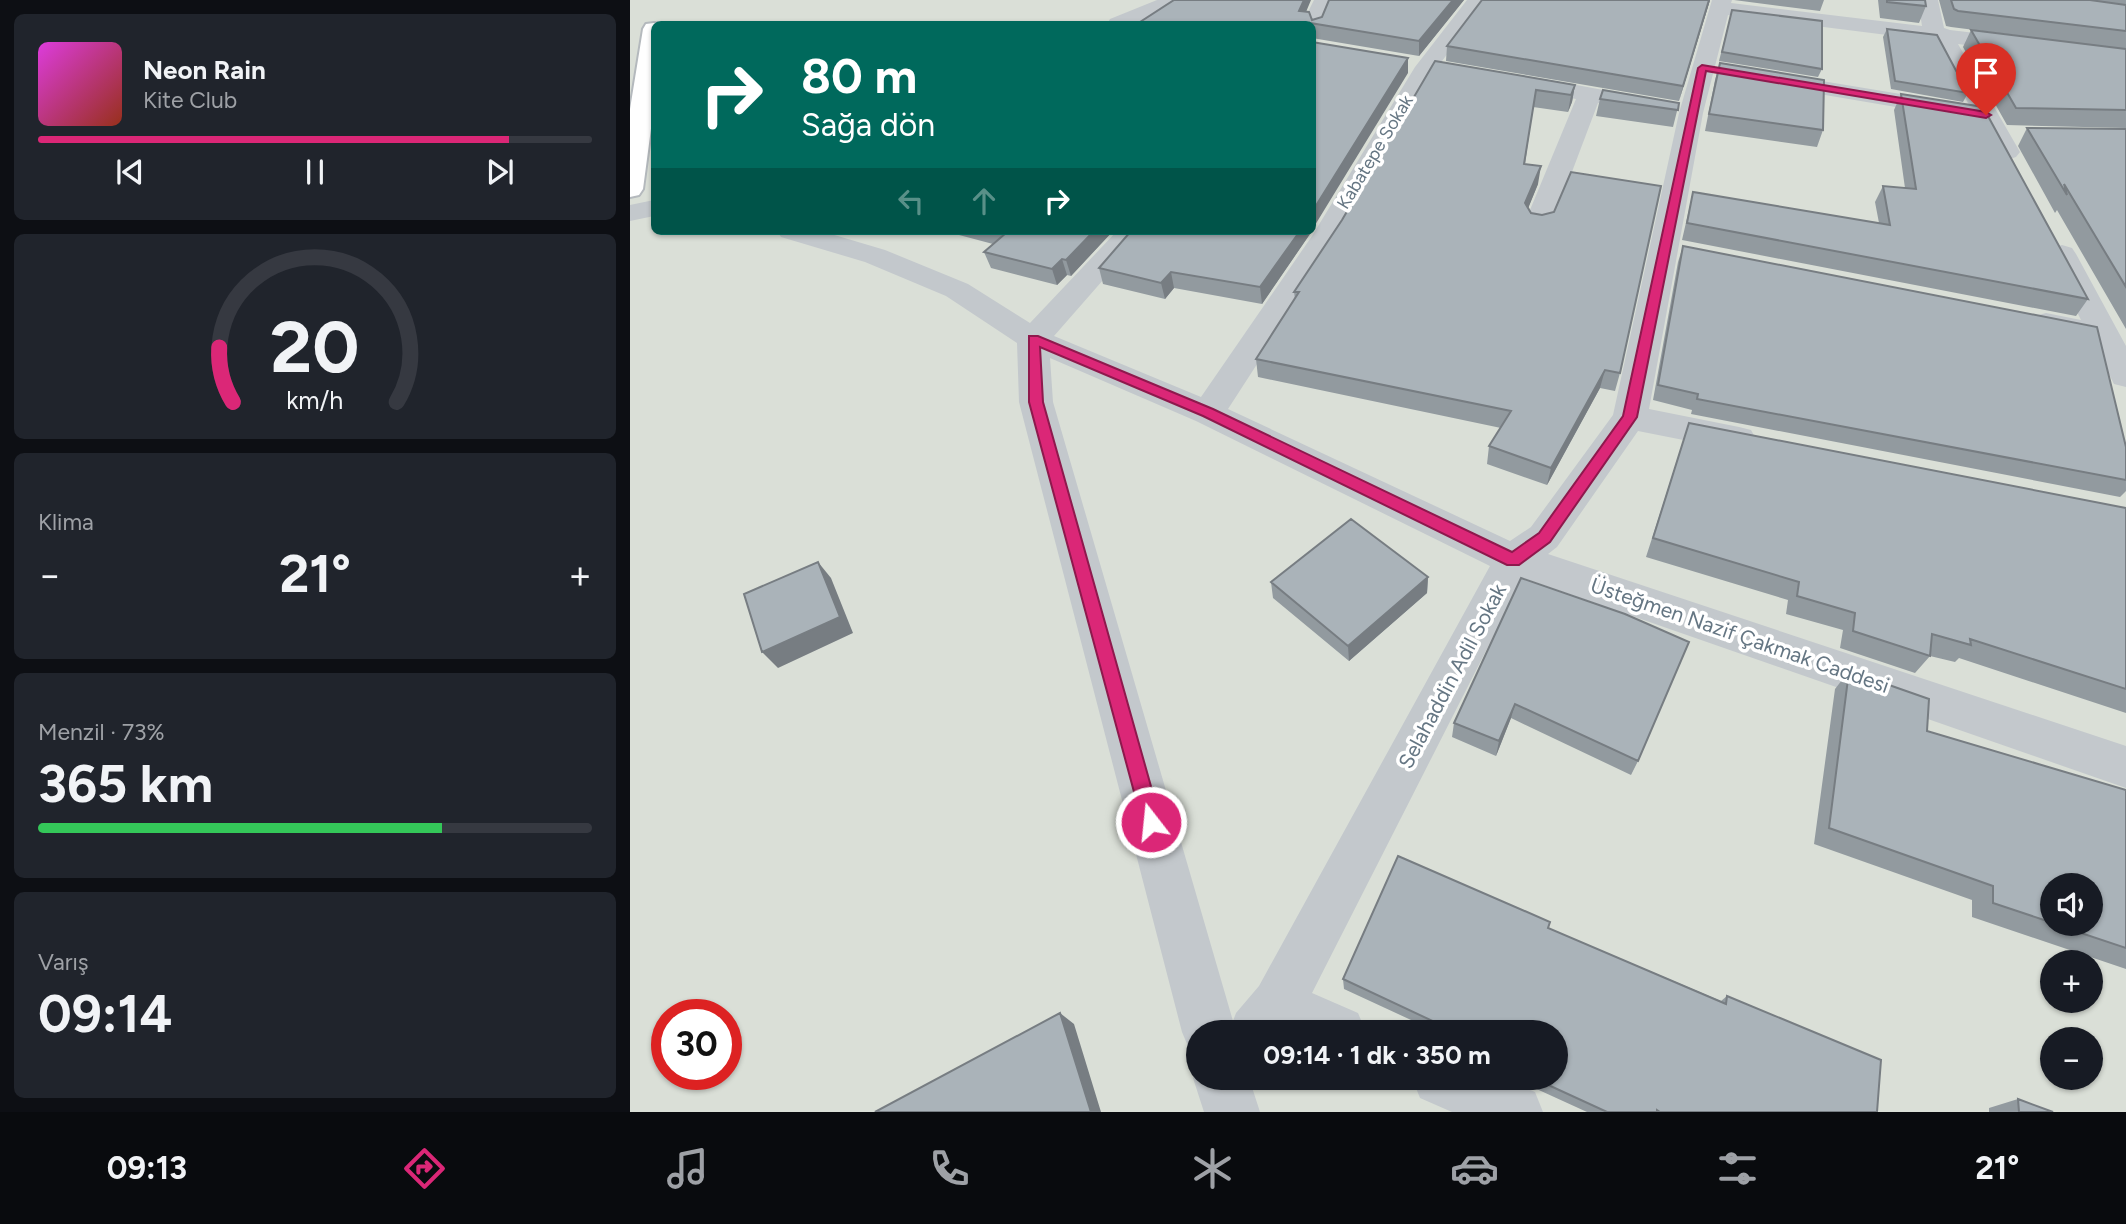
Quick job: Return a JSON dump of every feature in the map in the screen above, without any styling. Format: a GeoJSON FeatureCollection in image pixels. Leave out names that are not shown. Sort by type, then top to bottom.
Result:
{"type":"FeatureCollection","features":[{"type":"Feature","properties":{"kind":"highway"},"geometry":{"type":"LineString","coordinates":[[630,189],[651,49]]}},
{"type":"Feature","properties":{"kind":"street"},"geometry":{"type":"LineString","coordinates":[[1125,21],[1175,0]]}},
{"type":"Feature","properties":{"kind":"street"},"geometry":{"type":"LineString","coordinates":[[1314,21],[1324,0]]}},
{"type":"Feature","properties":{"kind":"street","name":"Kabatepe Sokak"},"geometry":{"type":"LineString","coordinates":[[1316,234],[1414,64],[1478,0]]}},
{"type":"Feature","properties":{"kind":"street"},"geometry":{"type":"LineString","coordinates":[[1928,0],[1938,34],[2002,128],[2017,170]]}},
{"type":"Feature","properties":{"kind":"street"},"geometry":{"type":"LineString","coordinates":[[1721,4],[2126,58]]}},
{"type":"Feature","properties":{"kind":"street","name":"Selahaddin Adil Sokak"},"geometry":{"type":"LineString","coordinates":[[1267,1019],[1513,560],[1544,537],[1630,417],[1680,251],[1692,113],[1716,70],[1721,4]]}},
{"type":"Feature","properties":{"kind":"street"},"geometry":{"type":"LineString","coordinates":[[1414,64],[1454,71]]}},
{"type":"Feature","properties":{"kind":"street"},"geometry":{"type":"LineString","coordinates":[[1756,77],[2002,128]]}},
{"type":"Feature","properties":{"kind":"street"},"geometry":{"type":"LineString","coordinates":[[1494,78],[1692,113]]}},
{"type":"Feature","properties":{"kind":"street"},"geometry":{"type":"LineString","coordinates":[[1539,222],[1590,94]]}},
{"type":"Feature","properties":{"kind":"street"},"geometry":{"type":"LineString","coordinates":[[630,213],[651,209]]}},
{"type":"Feature","properties":{"kind":"street"},"geometry":{"type":"LineString","coordinates":[[2048,229],[2126,376]]}},
{"type":"Feature","properties":{"kind":"street","name":"Üsteğmen Nazif Çakmak Caddesi"},"geometry":{"type":"LineString","coordinates":[[804,235],[875,256],[957,290],[1033,339],[1208,413],[1513,560],[1559,573],[2126,767]]}},
{"type":"Feature","properties":{"kind":"street"},"geometry":{"type":"LineString","coordinates":[[1128,235],[1033,339],[1036,402],[1206,1020]]}},
{"type":"Feature","properties":{"kind":"street","name":"Kabatepe Sokak"},"geometry":{"type":"LineString","coordinates":[[1208,413],[1315,235]]}},
{"type":"Feature","properties":{"kind":"street"},"geometry":{"type":"LineString","coordinates":[[2023,318],[2105,335]]}},
{"type":"Feature","properties":{"kind":"street"},"geometry":{"type":"LineString","coordinates":[[1630,417],[1765,444]]}},
{"type":"Feature","properties":{"kind":"street"},"geometry":{"type":"LineString","coordinates":[[1225,1090],[1232,1112]]}},
{"type":"Feature","properties":{"kind":"street"},"geometry":{"type":"LineString","coordinates":[[1466,1090],[1515,1112]]}},
{"type":"Feature","properties":{"kind":"shaded area"},"geometry":{"type":"Polygon","coordinates":[[[630,0],[2126,0],[2126,1112],[630,1112],[630,0]]]}},
{"type":"Feature","properties":{"kind":"building"},"geometry":{"type":"Polygon","coordinates":[[[1174,0],[1304,0],[1299,11],[1309,12],[1312,20],[1322,17],[1329,0],[1453,0],[1419,41],[1316,24],[1316,21],[1142,21],[1174,0]]]}},
{"type":"Feature","properties":{"kind":"building"},"geometry":{"type":"Polygon","coordinates":[[[1482,0],[1709,0],[1683,86],[1447,46],[1482,0]]]}},
{"type":"Feature","properties":{"kind":"building"},"geometry":{"type":"Polygon","coordinates":[[[1925,0],[1926,6],[1887,2],[1925,0]]]}},
{"type":"Feature","properties":{"kind":"building"},"geometry":{"type":"Polygon","coordinates":[[[1951,0],[2090,0],[2126,5],[2126,31],[1958,11],[1954,9],[1951,0]]]}},
{"type":"Feature","properties":{"kind":"building"},"geometry":{"type":"Polygon","coordinates":[[[1732,10],[1822,21],[1822,69],[1722,52],[1732,10]]]}},
{"type":"Feature","properties":{"kind":"building"},"geometry":{"type":"Polygon","coordinates":[[[1887,29],[1937,35],[1968,93],[1895,81],[1887,29]]]}},
{"type":"Feature","properties":{"kind":"building"},"geometry":{"type":"Polygon","coordinates":[[[1971,30],[2126,49],[2126,110],[2016,108],[1971,30]]]}},
{"type":"Feature","properties":{"kind":"building"},"geometry":{"type":"Polygon","coordinates":[[[1316,43],[1408,58],[1316,206],[1316,43]]]}},
{"type":"Feature","properties":{"kind":"building"},"geometry":{"type":"Polygon","coordinates":[[[1435,61],[1575,85],[1571,95],[1536,90],[1524,164],[1541,166],[1525,203],[1531,213],[1542,215],[1554,212],[1571,172],[1661,186],[1620,373],[1605,370],[1551,468],[1489,446],[1511,411],[1256,359],[1299,292],[1294,292],[1342,220],[1435,61]]]}},
{"type":"Feature","properties":{"kind":"building"},"geometry":{"type":"Polygon","coordinates":[[[1720,63],[1824,80],[1823,130],[1709,114],[1720,63]]]}},
{"type":"Feature","properties":{"kind":"building"},"geometry":{"type":"Polygon","coordinates":[[[1603,90],[1679,103],[1678,110],[1600,99],[1603,90]]]}},
{"type":"Feature","properties":{"kind":"building"},"geometry":{"type":"Polygon","coordinates":[[[1901,94],[1983,107],[2088,299],[1687,223],[1693,192],[1890,225],[1883,186],[1916,189],[1901,94]]]}},
{"type":"Feature","properties":{"kind":"building"},"geometry":{"type":"Polygon","coordinates":[[[2027,128],[2126,129],[2126,287],[2064,184],[2067,195],[2027,128]]]}},
{"type":"Feature","properties":{"kind":"building"},"geometry":{"type":"Polygon","coordinates":[[[1004,235],[1090,235],[1066,260],[1062,259],[1052,269],[984,252],[1004,235]]]}},
{"type":"Feature","properties":{"kind":"building"},"geometry":{"type":"Polygon","coordinates":[[[1128,235],[1297,235],[1260,287],[1171,272],[1161,283],[1099,268],[1128,235]]]}},
{"type":"Feature","properties":{"kind":"building"},"geometry":{"type":"Polygon","coordinates":[[[1683,246],[2097,327],[2126,447],[2126,480],[1697,399],[1698,394],[1658,385],[1683,246]]]}},
{"type":"Feature","properties":{"kind":"building"},"geometry":{"type":"Polygon","coordinates":[[[1689,423],[2126,508],[2126,689],[1970,639],[1971,645],[1932,634],[1930,656],[1853,631],[1855,613],[1797,596],[1799,582],[1653,538],[1689,423]]]}},
{"type":"Feature","properties":{"kind":"building"},"geometry":{"type":"Polygon","coordinates":[[[1351,519],[1428,577],[1348,646],[1271,582],[1351,519]]]}},
{"type":"Feature","properties":{"kind":"building"},"geometry":{"type":"Polygon","coordinates":[[[818,562],[840,617],[762,652],[744,594],[818,562]]]}},
{"type":"Feature","properties":{"kind":"building"},"geometry":{"type":"Polygon","coordinates":[[[1521,578],[1625,614],[1689,642],[1638,761],[1515,704],[1499,741],[1454,723],[1521,578]]]}},
{"type":"Feature","properties":{"kind":"building"},"geometry":{"type":"Polygon","coordinates":[[[1849,671],[1929,699],[1927,731],[2126,790],[2126,948],[2090,936],[2103,936],[2103,873],[2040,873],[2040,919],[1993,903],[1993,886],[1829,828],[1849,671]]]}},
{"type":"Feature","properties":{"kind":"building"},"geometry":{"type":"Polygon","coordinates":[[[1398,856],[1550,922],[1548,928],[1726,1004],[1727,996],[1881,1060],[1877,1112],[1607,1112],[1559,1090],[1568,1090],[1568,1020],[1430,1020],[1343,979],[1398,856]]]}},
{"type":"Feature","properties":{"kind":"building"},"geometry":{"type":"Polygon","coordinates":[[[1060,1013],[1091,1112],[875,1112],[1060,1013]]]}},
{"type":"Feature","properties":{"kind":"building"},"geometry":{"type":"Polygon","coordinates":[[[2018,1099],[2053,1112],[2019,1112],[2018,1099]]]}},
{"type":"Feature","properties":{"kind":"route"},"geometry":{"type":"LineString","coordinates":[[1151,822],[1036,402],[1033,339],[1208,413],[1513,560],[1544,537],[1630,417],[1702,68],[1986,115]]}}]}
